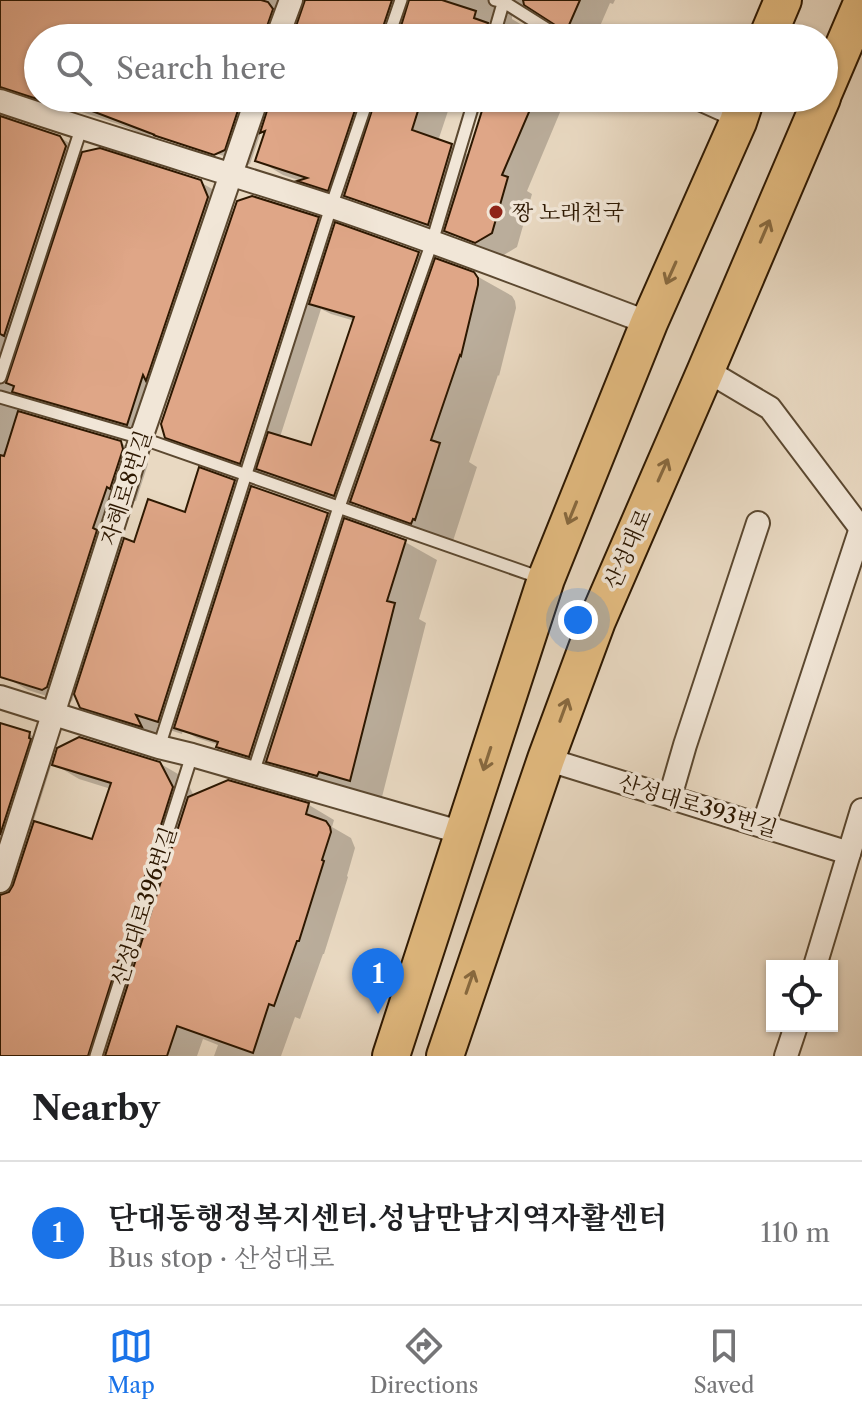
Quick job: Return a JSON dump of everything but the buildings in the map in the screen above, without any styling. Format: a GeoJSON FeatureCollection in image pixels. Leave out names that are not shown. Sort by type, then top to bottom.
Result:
{"type":"FeatureCollection","features":[{"type":"Feature","properties":{"kind":"main road"},"geometry":{"type":"LineString","coordinates":[[838,66],[854,37],[862,3]]}},
{"type":"Feature","properties":{"kind":"main road"},"geometry":{"type":"LineString","coordinates":[[391,1056],[546,579],[649,323],[741,112]]}},
{"type":"Feature","properties":{"kind":"main road","name":"산성대로"},"geometry":{"type":"LineString","coordinates":[[445,1056],[546,759],[597,621],[816,112]]}},
{"type":"Feature","properties":{"kind":"street"},"geometry":{"type":"LineString","coordinates":[[280,24],[285,1]]}},
{"type":"Feature","properties":{"kind":"street"},"geometry":{"type":"LineString","coordinates":[[0,101],[24,109]]}},
{"type":"Feature","properties":{"kind":"street"},"geometry":{"type":"LineString","coordinates":[[32,112],[331,207],[649,323]]}},
{"type":"Feature","properties":{"kind":"street","name":"자혜로8번길"},"geometry":{"type":"LineString","coordinates":[[0,881],[141,438],[252,112]]}},
{"type":"Feature","properties":{"kind":"street"},"geometry":{"type":"LineString","coordinates":[[706,370],[770,408],[859,519],[763,826]]}},
{"type":"Feature","properties":{"kind":"street"},"geometry":{"type":"LineString","coordinates":[[670,797],[758,523]]}},
{"type":"Feature","properties":{"kind":"street"},"geometry":{"type":"LineString","coordinates":[[0,697],[159,747],[463,833]]}},
{"type":"Feature","properties":{"kind":"street","name":"산성대로393번길"},"geometry":{"type":"LineString","coordinates":[[546,759],[763,826],[852,870]]}},
{"type":"Feature","properties":{"kind":"street"},"geometry":{"type":"LineString","coordinates":[[817,960],[852,870],[862,810]]}},
{"type":"Feature","properties":{"kind":"street"},"geometry":{"type":"LineString","coordinates":[[786,1056],[794,1032]]}},
{"type":"Feature","properties":{"kind":"lane"},"geometry":{"type":"LineString","coordinates":[[393,24],[401,0]]}},
{"type":"Feature","properties":{"kind":"lane"},"geometry":{"type":"LineString","coordinates":[[496,24],[501,1],[538,24]]}},
{"type":"Feature","properties":{"kind":"lane"},"geometry":{"type":"LineString","coordinates":[[159,747],[363,112]]}},
{"type":"Feature","properties":{"kind":"lane"},"geometry":{"type":"LineString","coordinates":[[253,773],[339,507],[432,242],[471,112]]}},
{"type":"Feature","properties":{"kind":"lane"},"geometry":{"type":"LineString","coordinates":[[0,377],[81,129]]}},
{"type":"Feature","properties":{"kind":"lane"},"geometry":{"type":"LineString","coordinates":[[0,397],[141,438],[546,579]]}},
{"type":"Feature","properties":{"kind":"lane","name":"산성대로396번길"},"geometry":{"type":"LineString","coordinates":[[96,1056],[192,755]]}},
{"type":"Feature","properties":{"kind":"place","name":"짱 노래천국"},"geometry":{"type":"Point","coordinates":[496,212]}},
{"type":"Feature","properties":{"kind":"place","name":"단대동행정복지센터.성남만남지역자활센터"},"geometry":{"type":"Point","coordinates":[378,1014]}}]}
